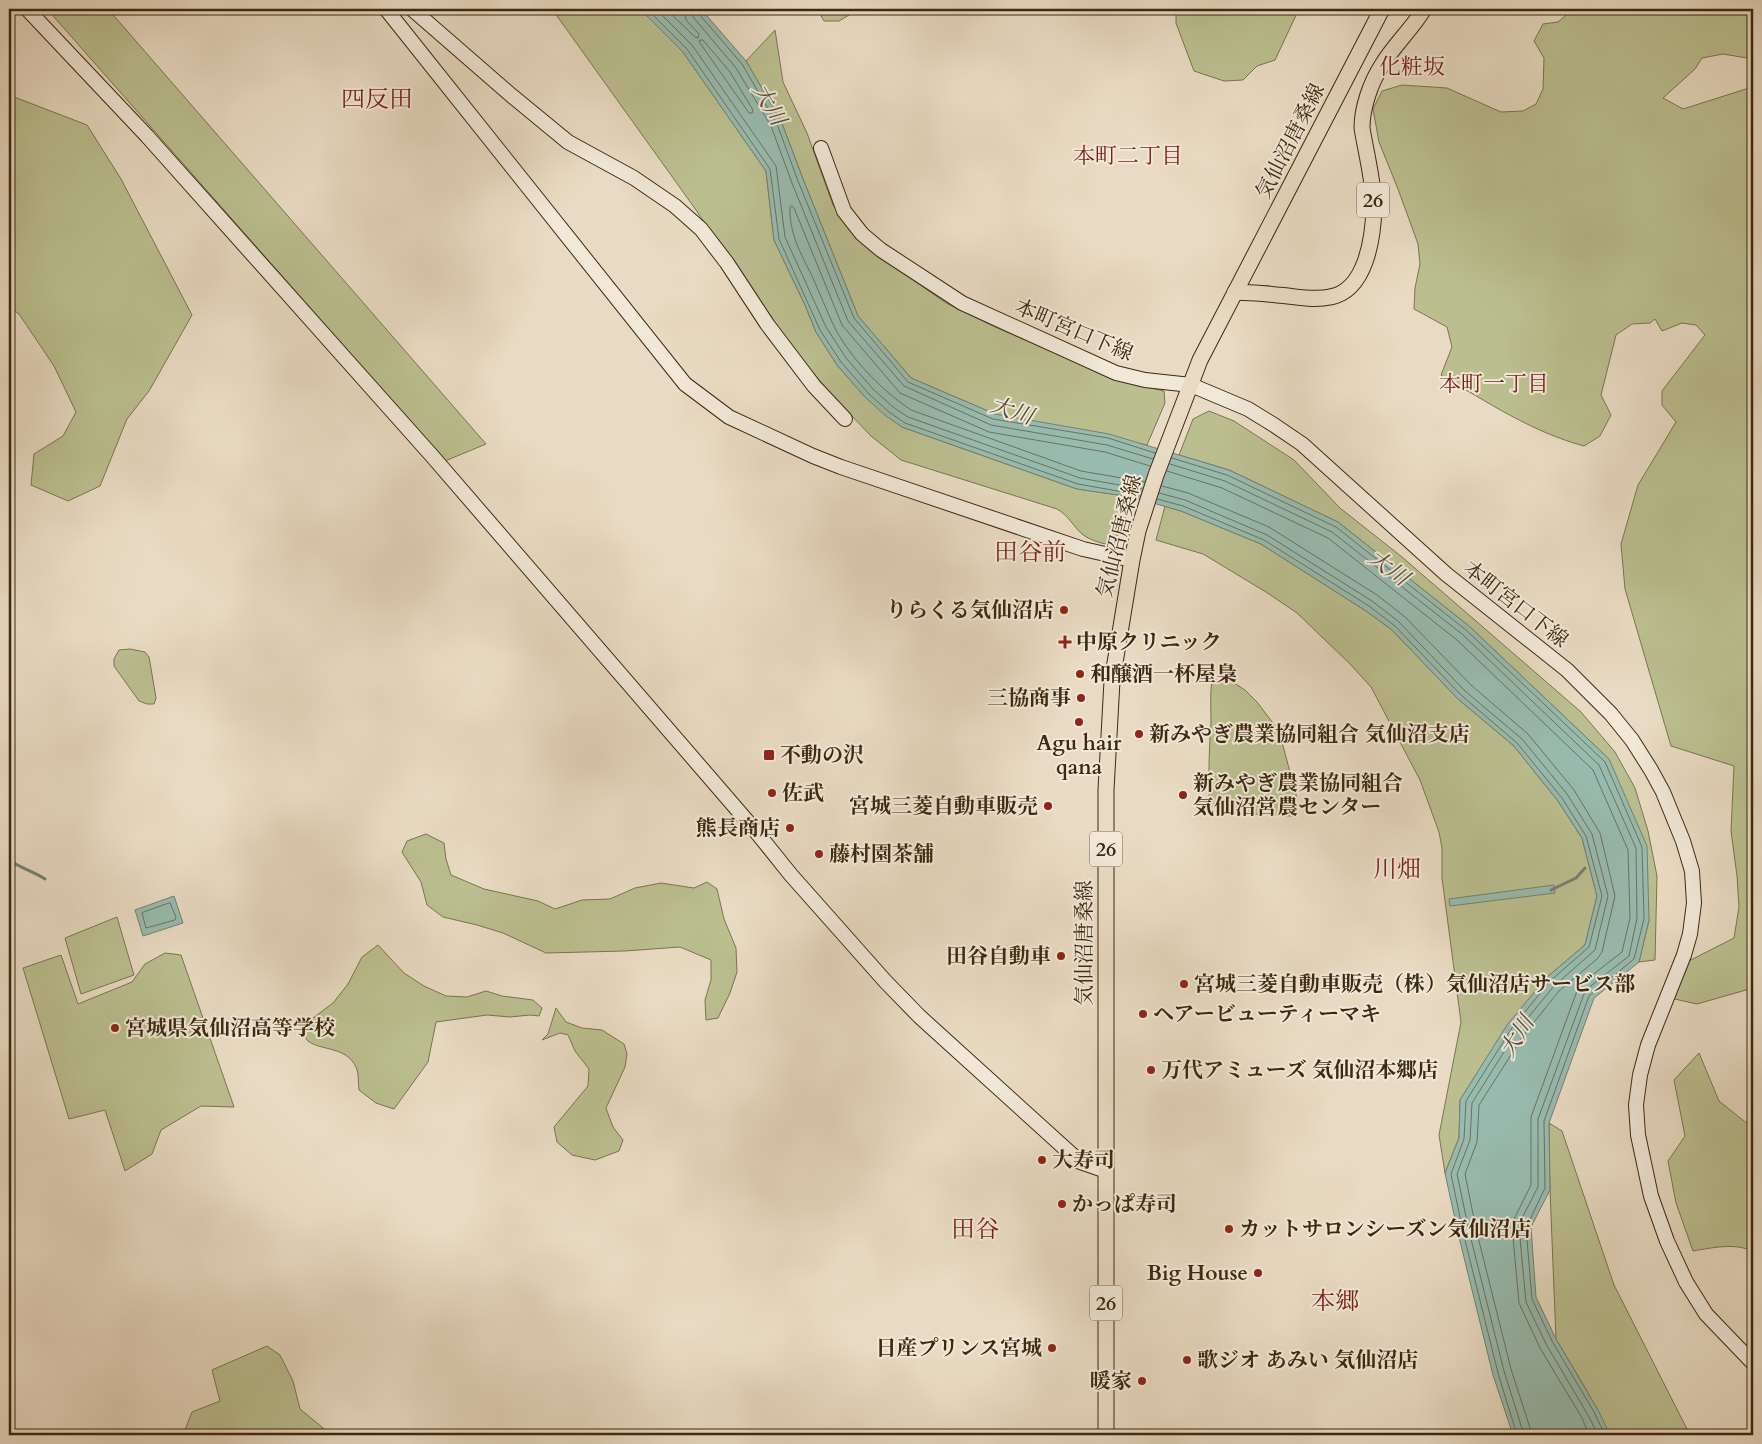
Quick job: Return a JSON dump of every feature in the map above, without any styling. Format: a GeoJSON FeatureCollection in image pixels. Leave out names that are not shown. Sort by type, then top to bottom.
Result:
{"type":"FeatureCollection","features":[{"type":"Feature","properties":{"kind":"main road","name":"気仙沼唐桑線"},"geometry":{"type":"LineString","coordinates":[[1106,1435],[1106,790],[1112,681],[1132,560],[1138,531],[1156,474],[1200,360],[1382,9]]}},
{"type":"Feature","properties":{"kind":"main road","name":"26"},"geometry":{"type":"LineString","coordinates":[[1235,292],[1314,298],[1331,297],[1343,293],[1352,286],[1361,274],[1372,230],[1374,206],[1362,118],[1374,81],[1382,65],[1416,23],[1424,9]]}},
{"type":"Feature","properties":{"kind":"street"},"geometry":{"type":"LineString","coordinates":[[26,9],[147,136],[433,457],[884,981],[919,1016],[1080,1162],[1106,1171]]}},
{"type":"Feature","properties":{"kind":"street"},"geometry":{"type":"LineString","coordinates":[[386,9],[685,384],[729,417],[841,467],[1083,549],[1132,560]]}},
{"type":"Feature","properties":{"kind":"street"},"geometry":{"type":"LineString","coordinates":[[412,9],[568,142],[634,178],[675,206],[701,228],[791,356],[814,386],[846,419]]}},
{"type":"Feature","properties":{"kind":"street","name":"本町宮口下線"},"geometry":{"type":"LineString","coordinates":[[821,148],[844,211],[862,234],[882,250],[962,303],[1116,373],[1145,380],[1191,385],[1248,409],[1302,444],[1446,574],[1539,647],[1583,685],[1627,734],[1663,792],[1683,840],[1692,871],[1694,903],[1690,934],[1684,955],[1648,1045],[1640,1075],[1636,1105],[1638,1135],[1651,1196],[1667,1241],[1686,1282],[1706,1314],[1753,1364]]}},
{"type":"Feature","properties":{"kind":"green space"},"geometry":{"type":"Polygon","coordinates":[[[47,9],[108,9],[486,444],[445,461],[47,9]]]}},
{"type":"Feature","properties":{"kind":"green space"},"geometry":{"type":"Polygon","coordinates":[[[552,9],[640,9],[683,52],[766,171],[774,240],[816,332],[837,365],[866,398],[902,427],[1077,489],[1132,497],[1122,532],[1105,544],[1093,540],[1082,534],[1057,509],[901,460],[871,436],[830,393],[781,334],[742,280],[696,210],[552,9]]]}},
{"type":"Feature","properties":{"kind":"green space"},"geometry":{"type":"Polygon","coordinates":[[[817,9],[859,9],[839,21],[824,21],[817,9]]]}},
{"type":"Feature","properties":{"kind":"green space"},"geometry":{"type":"Polygon","coordinates":[[[1176,9],[1299,9],[1275,60],[1257,66],[1243,80],[1224,81],[1194,71],[1176,23],[1176,9]]]}},
{"type":"Feature","properties":{"kind":"green space"},"geometry":{"type":"Polygon","coordinates":[[[1573,9],[1753,9],[1753,59],[1723,54],[1702,58],[1695,69],[1663,98],[1683,109],[1746,89],[1753,84],[1753,988],[1697,1004],[1661,996],[1681,965],[1734,938],[1739,907],[1731,831],[1734,766],[1671,746],[1625,589],[1621,544],[1638,485],[1676,422],[1662,405],[1662,391],[1705,335],[1696,325],[1682,323],[1662,331],[1655,319],[1650,323],[1632,324],[1616,335],[1601,395],[1611,415],[1600,436],[1584,446],[1528,425],[1441,375],[1452,347],[1447,327],[1414,309],[1415,288],[1420,264],[1418,244],[1379,142],[1373,109],[1382,91],[1402,85],[1447,88],[1501,112],[1523,111],[1536,104],[1543,89],[1544,58],[1534,41],[1543,24],[1558,22],[1573,9]]]}},
{"type":"Feature","properties":{"kind":"green space"},"geometry":{"type":"Polygon","coordinates":[[[775,30],[783,82],[807,133],[833,205],[863,240],[886,261],[946,303],[995,327],[1116,380],[1164,391],[1165,403],[1147,445],[995,414],[911,378],[858,316],[781,121],[746,61],[775,30]]]}},
{"type":"Feature","properties":{"kind":"green space"},"geometry":{"type":"Polygon","coordinates":[[[9,95],[87,125],[121,179],[192,315],[149,391],[127,419],[100,486],[68,501],[31,485],[34,454],[63,436],[76,412],[54,366],[19,314],[9,307],[9,95]]]}},
{"type":"Feature","properties":{"kind":"green space"},"geometry":{"type":"Polygon","coordinates":[[[1209,411],[1234,421],[1294,460],[1340,508],[1402,557],[1581,712],[1615,752],[1635,788],[1648,831],[1657,876],[1655,960],[1639,962],[1649,920],[1609,759],[1469,626],[1338,522],[1229,470],[1179,455],[1193,419],[1209,411]]]}},
{"type":"Feature","properties":{"kind":"green space"},"geometry":{"type":"Polygon","coordinates":[[[1165,506],[1261,544],[1366,611],[1392,630],[1458,699],[1514,746],[1558,801],[1582,838],[1597,896],[1585,945],[1546,978],[1504,1031],[1460,1100],[1459,1138],[1445,1173],[1439,1135],[1461,1022],[1442,878],[1442,848],[1439,832],[1420,780],[1371,687],[1297,613],[1203,554],[1156,540],[1165,506]]]}},
{"type":"Feature","properties":{"kind":"green space"},"geometry":{"type":"Polygon","coordinates":[[[130,649],[145,652],[149,657],[156,698],[154,704],[139,701],[114,666],[114,659],[119,650],[130,649]]]}},
{"type":"Feature","properties":{"kind":"green space"},"geometry":{"type":"Polygon","coordinates":[[[1220,678],[1231,681],[1245,690],[1257,702],[1279,731],[1297,798],[1295,814],[1292,816],[1210,812],[1211,685],[1212,679],[1220,678]]]}},
{"type":"Feature","properties":{"kind":"green space"},"geometry":{"type":"Polygon","coordinates":[[[426,834],[444,843],[451,875],[484,889],[538,901],[555,909],[582,900],[610,899],[635,888],[661,883],[694,888],[707,882],[717,889],[724,919],[736,948],[737,972],[730,993],[718,1018],[706,1020],[705,1000],[711,980],[711,960],[680,947],[625,951],[546,953],[503,933],[443,917],[427,905],[421,882],[402,852],[407,841],[426,834]]]}},
{"type":"Feature","properties":{"kind":"green space"},"geometry":{"type":"Polygon","coordinates":[[[117,917],[134,975],[81,994],[65,938],[117,917]]]}},
{"type":"Feature","properties":{"kind":"green space"},"geometry":{"type":"Polygon","coordinates":[[[378,945],[404,973],[424,986],[446,996],[467,997],[486,991],[502,996],[533,1000],[542,1008],[539,1016],[510,1017],[487,1015],[436,1022],[428,1062],[394,1109],[376,1103],[359,1090],[357,1069],[352,1060],[340,1052],[313,1044],[308,1041],[302,1031],[305,1024],[333,1003],[348,984],[362,957],[378,945]]]}},
{"type":"Feature","properties":{"kind":"green space"},"geometry":{"type":"Polygon","coordinates":[[[165,953],[181,955],[234,1107],[201,1106],[161,1130],[152,1154],[125,1171],[105,1110],[69,1119],[23,968],[61,955],[78,1004],[132,982],[145,964],[165,953]]]}},
{"type":"Feature","properties":{"kind":"green space"},"geometry":{"type":"Polygon","coordinates":[[[556,1008],[566,1022],[582,1028],[602,1030],[624,1044],[627,1054],[625,1067],[606,1108],[613,1127],[623,1140],[619,1151],[595,1160],[572,1155],[557,1142],[554,1127],[588,1086],[589,1069],[575,1051],[568,1035],[560,1033],[542,1040],[548,1034],[556,1008]]]}},
{"type":"Feature","properties":{"kind":"green space"},"geometry":{"type":"Polygon","coordinates":[[[1699,1053],[1719,1101],[1749,1125],[1753,1126],[1753,1252],[1732,1246],[1693,1251],[1676,1203],[1668,1161],[1685,1136],[1674,1080],[1699,1053]]]}},
{"type":"Feature","properties":{"kind":"green space"},"geometry":{"type":"Polygon","coordinates":[[[1549,1123],[1562,1131],[1614,1285],[1690,1435],[1607,1435],[1587,1391],[1556,1339],[1549,1123]]]}},
{"type":"Feature","properties":{"kind":"green space"},"geometry":{"type":"Polygon","coordinates":[[[267,1346],[280,1355],[293,1381],[300,1409],[323,1428],[327,1435],[183,1435],[192,1412],[220,1401],[212,1370],[267,1346]]]}},
{"type":"Feature","properties":{"kind":"water","name":"大川"},"geometry":{"type":"Polygon","coordinates":[[[640,9],[701,9],[746,61],[781,121],[858,316],[911,378],[995,414],[1109,434],[1229,470],[1338,522],[1469,626],[1609,759],[1647,846],[1649,920],[1639,962],[1594,998],[1549,1123],[1550,1190],[1531,1227],[1536,1297],[1556,1339],[1598,1410],[1610,1435],[1513,1435],[1493,1375],[1445,1173],[1459,1138],[1460,1100],[1507,1025],[1546,978],[1585,945],[1597,896],[1582,838],[1558,801],[1514,746],[1458,699],[1392,630],[1366,611],[1261,544],[1181,511],[1132,497],[1077,489],[902,427],[886,416],[865,397],[837,365],[816,332],[774,240],[766,171],[683,52],[640,9]]]}},
{"type":"Feature","properties":{"kind":"water"},"geometry":{"type":"Polygon","coordinates":[[[1554,885],[1555,893],[1450,906],[1449,899],[1554,885]]]}},
{"type":"Feature","properties":{"kind":"water"},"geometry":{"type":"Polygon","coordinates":[[[174,896],[183,923],[143,936],[135,910],[174,896]]]}},
{"type":"Feature","properties":{"kind":"waterway"},"geometry":{"type":"LineString","coordinates":[[9,860],[45,879]]}},
{"type":"Feature","properties":{"kind":"waterway"},"geometry":{"type":"LineString","coordinates":[[1551,890],[1576,878],[1585,868]]}},
{"type":"Feature","properties":{"kind":"place","name":"りらくる気仙沼店"},"geometry":{"type":"Point","coordinates":[1064,610]}},
{"type":"Feature","properties":{"kind":"place","name":"中原クリニック"},"geometry":{"type":"Point","coordinates":[1065,642]}},
{"type":"Feature","properties":{"kind":"place","name":"和醸酒一杯屋梟"},"geometry":{"type":"Point","coordinates":[1080,674]}},
{"type":"Feature","properties":{"kind":"place","name":"三協商事"},"geometry":{"type":"Point","coordinates":[1081,698]}},
{"type":"Feature","properties":{"kind":"place","name":"Agu hair qana"},"geometry":{"type":"Point","coordinates":[1079,722]}},
{"type":"Feature","properties":{"kind":"place","name":"新みやぎ農業協同組合 気仙沼支店"},"geometry":{"type":"Point","coordinates":[1139,734]}},
{"type":"Feature","properties":{"kind":"place","name":"不動の沢"},"geometry":{"type":"Point","coordinates":[769,755]}},
{"type":"Feature","properties":{"kind":"place","name":"佐武"},"geometry":{"type":"Point","coordinates":[772,793]}},
{"type":"Feature","properties":{"kind":"place","name":"新みやぎ農業協同組合 気仙沼営農センター"},"geometry":{"type":"Point","coordinates":[1183,795]}},
{"type":"Feature","properties":{"kind":"place","name":"宮城三菱自動車販売"},"geometry":{"type":"Point","coordinates":[1048,806]}},
{"type":"Feature","properties":{"kind":"place","name":"熊長商店"},"geometry":{"type":"Point","coordinates":[790,828]}},
{"type":"Feature","properties":{"kind":"place","name":"藤村園茶舗"},"geometry":{"type":"Point","coordinates":[819,854]}},
{"type":"Feature","properties":{"kind":"place","name":"田谷自動車"},"geometry":{"type":"Point","coordinates":[1061,956]}},
{"type":"Feature","properties":{"kind":"place","name":"宮城三菱自動車販売（株）気仙沼店サービス部"},"geometry":{"type":"Point","coordinates":[1184,984]}},
{"type":"Feature","properties":{"kind":"place","name":"ヘアービューティーマキ"},"geometry":{"type":"Point","coordinates":[1143,1014]}},
{"type":"Feature","properties":{"kind":"place","name":"宮城県気仙沼高等学校"},"geometry":{"type":"Point","coordinates":[115,1028]}},
{"type":"Feature","properties":{"kind":"place","name":"万代アミューズ 気仙沼本郷店"},"geometry":{"type":"Point","coordinates":[1151,1070]}},
{"type":"Feature","properties":{"kind":"place","name":"大寿司"},"geometry":{"type":"Point","coordinates":[1042,1160]}},
{"type":"Feature","properties":{"kind":"place","name":"かっぱ寿司"},"geometry":{"type":"Point","coordinates":[1062,1204]}},
{"type":"Feature","properties":{"kind":"place","name":"カットサロンシーズン気仙沼店"},"geometry":{"type":"Point","coordinates":[1229,1229]}},
{"type":"Feature","properties":{"kind":"place","name":"Big House"},"geometry":{"type":"Point","coordinates":[1258,1273]}},
{"type":"Feature","properties":{"kind":"place","name":"日産プリンス宮城"},"geometry":{"type":"Point","coordinates":[1052,1348]}},
{"type":"Feature","properties":{"kind":"place","name":"歌ジオ あみい 気仙沼店"},"geometry":{"type":"Point","coordinates":[1187,1360]}},
{"type":"Feature","properties":{"kind":"place","name":"暖家"},"geometry":{"type":"Point","coordinates":[1142,1381]}},
{"type":"Feature","properties":{"kind":"district","name":"化粧坂"},"geometry":{"type":"Point","coordinates":[1412,66]}},
{"type":"Feature","properties":{"kind":"district","name":"四反田"},"geometry":{"type":"Point","coordinates":[377,99]}},
{"type":"Feature","properties":{"kind":"district","name":"本町二丁目"},"geometry":{"type":"Point","coordinates":[1128,155]}},
{"type":"Feature","properties":{"kind":"district","name":"本町一丁目"},"geometry":{"type":"Point","coordinates":[1494,383]}},
{"type":"Feature","properties":{"kind":"district","name":"田谷前"},"geometry":{"type":"Point","coordinates":[1030,552]}},
{"type":"Feature","properties":{"kind":"district","name":"川畑"},"geometry":{"type":"Point","coordinates":[1397,869]}},
{"type":"Feature","properties":{"kind":"district","name":"田谷"},"geometry":{"type":"Point","coordinates":[975,1229]}},
{"type":"Feature","properties":{"kind":"district","name":"本郷"},"geometry":{"type":"Point","coordinates":[1335,1301]}}]}
